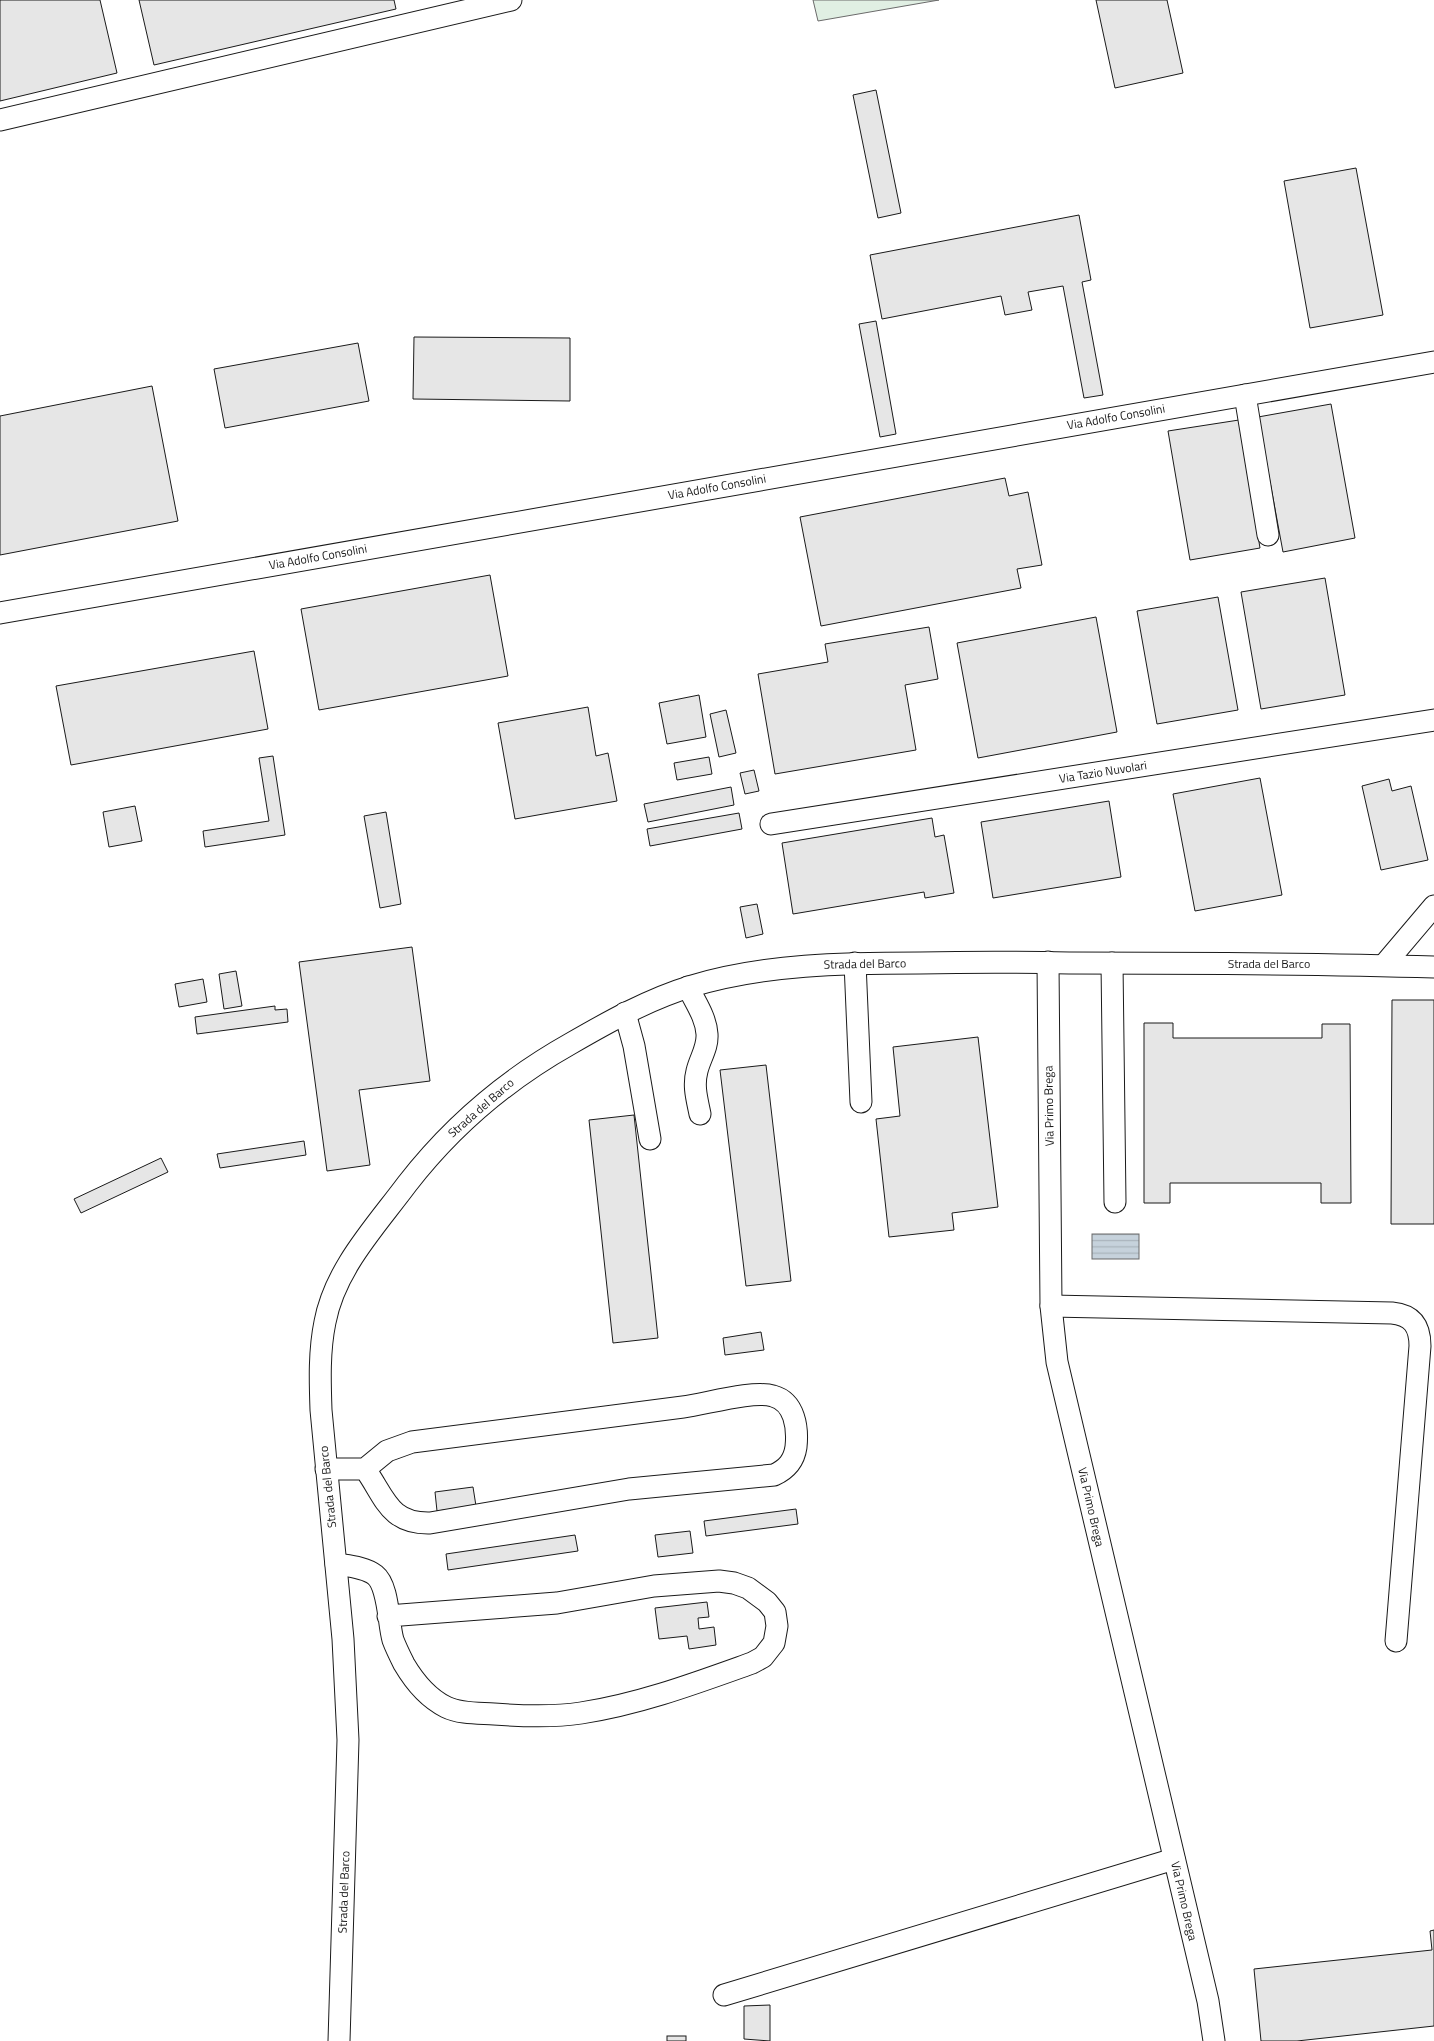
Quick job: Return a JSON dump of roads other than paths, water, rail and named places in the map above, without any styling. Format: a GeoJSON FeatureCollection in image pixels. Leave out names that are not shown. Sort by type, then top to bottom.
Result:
{"type":"FeatureCollection","features":[{"type":"Feature","properties":{"kind":"street"},"geometry":{"type":"LineString","coordinates":[[0,120],[511,0]]}},
{"type":"Feature","properties":{"kind":"street","name":"Via Adolfo Consolini"},"geometry":{"type":"LineString","coordinates":[[0,613],[1434,362]]}},
{"type":"Feature","properties":{"kind":"street"},"geometry":{"type":"LineString","coordinates":[[1245,395],[1268,535]]}},
{"type":"Feature","properties":{"kind":"street","name":"Via Tazio Nuvolari"},"geometry":{"type":"LineString","coordinates":[[772,824],[1434,720]]}},
{"type":"Feature","properties":{"kind":"street"},"geometry":{"type":"LineString","coordinates":[[1384,965],[1434,906]]}},
{"type":"Feature","properties":{"kind":"street","name":"Strada del Barco"},"geometry":{"type":"LineString","coordinates":[[340,2041],[348,1767],[346,1679],[320,1392],[323,1332],[332,1298],[350,1260],[418,1171],[447,1137],[472,1113],[519,1074],[599,1026],[688,987],[741,975],[800,966],[855,963],[1048,962],[1434,967]]}},
{"type":"Feature","properties":{"kind":"street","name":"Via Primo Brega"},"geometry":{"type":"LineString","coordinates":[[1048,962],[1051,1306],[1057,1362],[1208,2001],[1214,2041]]}},
{"type":"Feature","properties":{"kind":"street"},"geometry":{"type":"LineString","coordinates":[[855,963],[861,1102]]}},
{"type":"Feature","properties":{"kind":"street"},"geometry":{"type":"LineString","coordinates":[[1112,963],[1115,1202]]}},
{"type":"Feature","properties":{"kind":"street"},"geometry":{"type":"LineString","coordinates":[[688,987],[703,1019],[707,1035],[705,1051],[697,1070],[696,1078],[696,1096],[700,1114]]}},
{"type":"Feature","properties":{"kind":"street"},"geometry":{"type":"LineString","coordinates":[[625,1013],[634,1046],[650,1139]]}},
{"type":"Feature","properties":{"kind":"street"},"geometry":{"type":"LineString","coordinates":[[1051,1306],[1392,1313],[1407,1316],[1412,1320],[1419,1332],[1420,1346],[1396,1641]]}},
{"type":"Feature","properties":{"kind":"street"},"geometry":{"type":"LineString","coordinates":[[326,1469],[365,1468],[387,1451],[412,1442],[684,1407],[756,1395],[773,1396],[781,1399],[791,1411],[796,1429],[796,1446],[793,1459],[785,1469],[774,1475],[629,1489],[430,1523],[412,1522],[397,1515],[388,1507],[365,1468]]}},
{"type":"Feature","properties":{"kind":"street"},"geometry":{"type":"LineString","coordinates":[[336,1564],[364,1569],[376,1576],[384,1590],[388,1616],[398,1652],[410,1674],[428,1694],[448,1708],[461,1711],[501,1714],[580,1713],[616,1706],[683,1688],[763,1657],[774,1643],[777,1626],[775,1612],[758,1594],[742,1585],[712,1581],[654,1586],[557,1603],[388,1616]]}},
{"type":"Feature","properties":{"kind":"street"},"geometry":{"type":"LineString","coordinates":[[724,1995],[1174,1859]]}}]}
